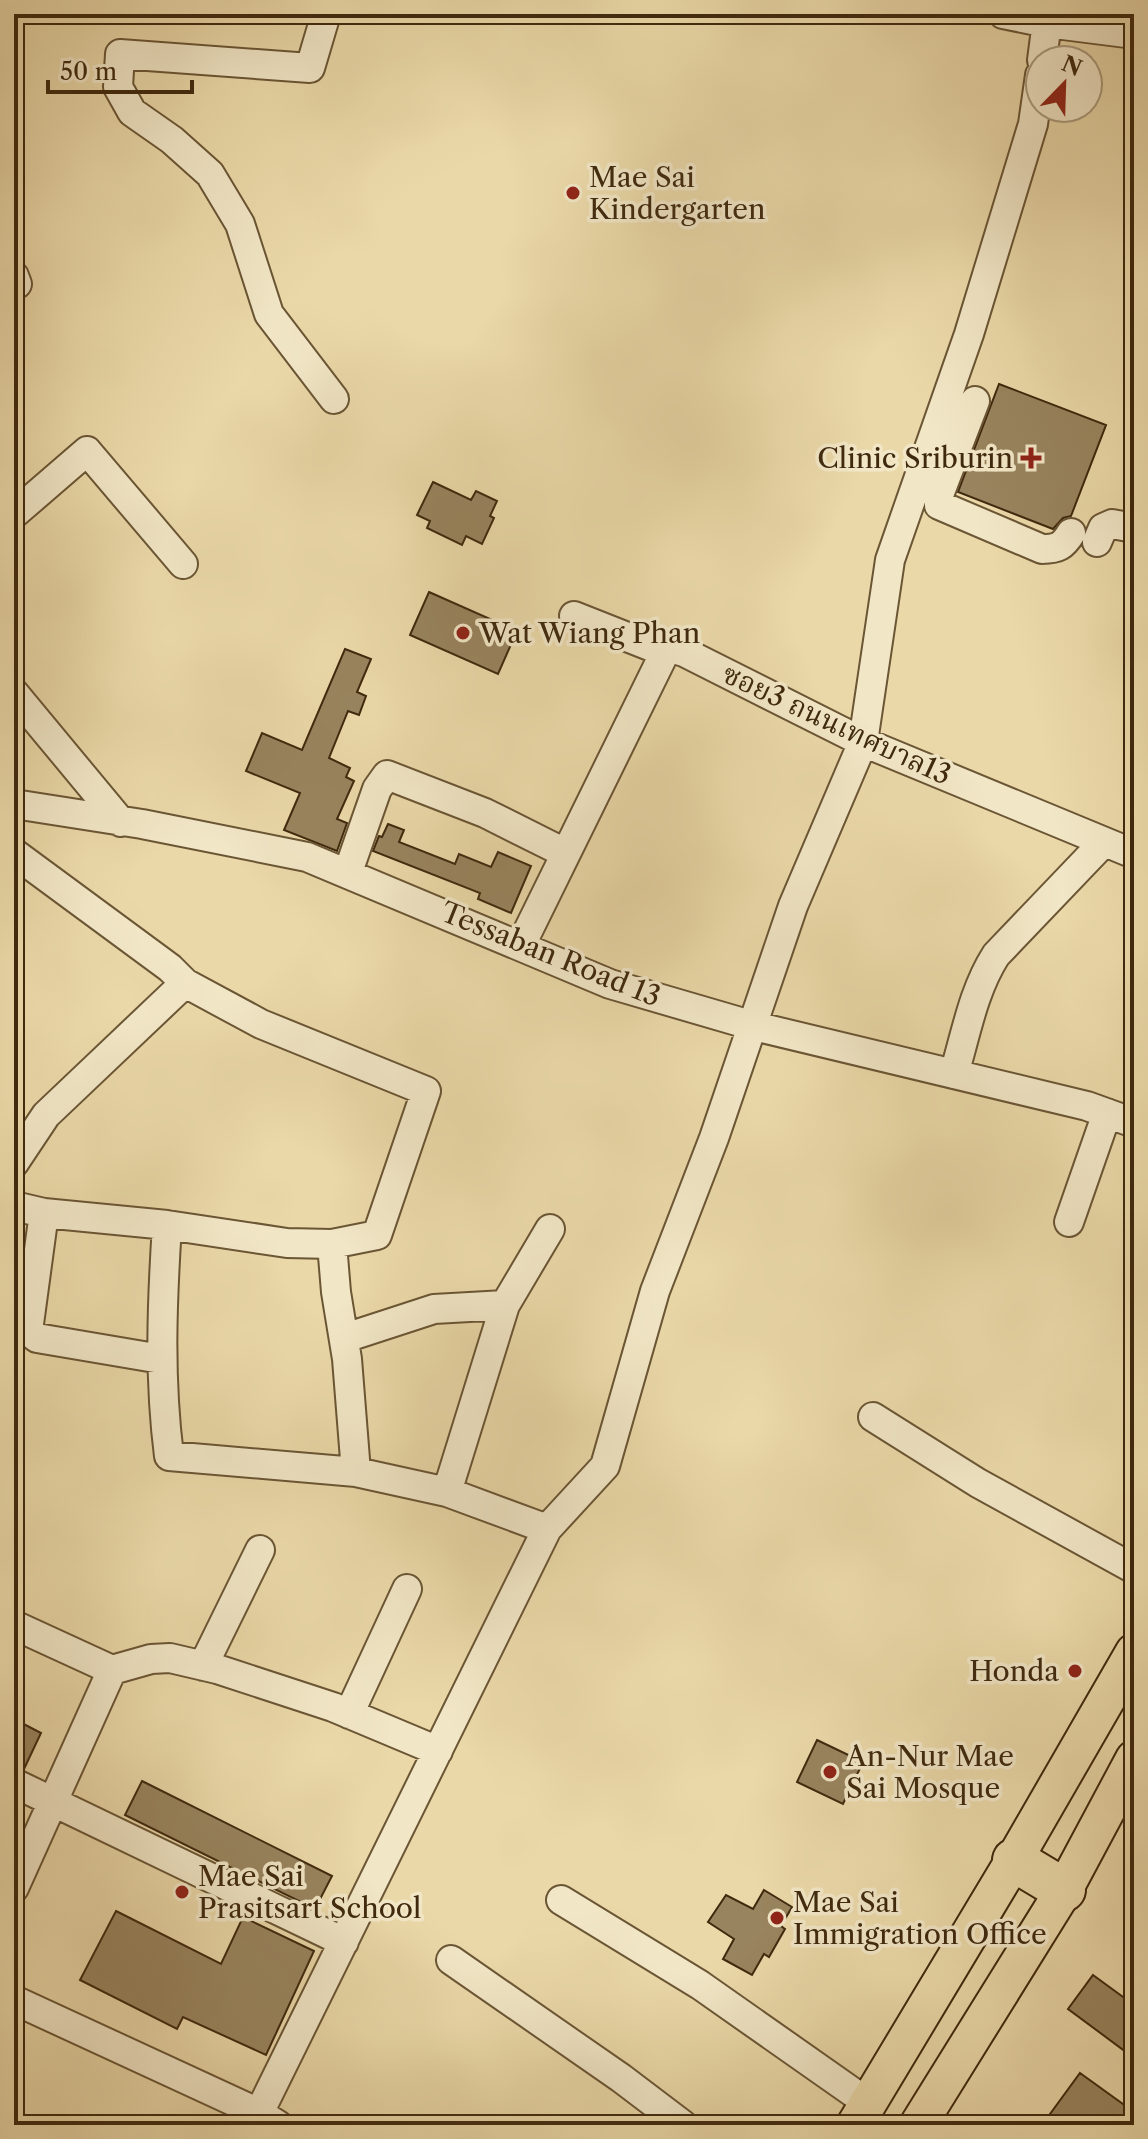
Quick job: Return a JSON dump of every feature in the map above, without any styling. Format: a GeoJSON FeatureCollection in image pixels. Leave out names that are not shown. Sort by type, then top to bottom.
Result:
{"type":"FeatureCollection","features":[{"type":"Feature","properties":{"kind":"highway"},"geometry":{"type":"LineString","coordinates":[[1014,1860],[1064,1890]]}},
{"type":"Feature","properties":{"kind":"main road"},"geometry":{"type":"LineString","coordinates":[[861,2114],[1014,1860],[1134,1652]]}},
{"type":"Feature","properties":{"kind":"main road"},"geometry":{"type":"LineString","coordinates":[[918,2125],[1064,1890],[1134,1759]]}},
{"type":"Feature","properties":{"kind":"street"},"geometry":{"type":"LineString","coordinates":[[326,14],[310,68],[120,54],[118,87],[132,112],[172,140],[210,174],[240,224],[269,314],[334,399]]}},
{"type":"Feature","properties":{"kind":"street"},"geometry":{"type":"LineString","coordinates":[[1003,14],[1134,34]]}},
{"type":"Feature","properties":{"kind":"street"},"geometry":{"type":"LineString","coordinates":[[1044,44],[1048,19]]}},
{"type":"Feature","properties":{"kind":"street"},"geometry":{"type":"LineString","coordinates":[[14,2000],[269,2119],[344,1942],[547,1529],[605,1466],[655,1291],[754,1026],[793,906],[863,742],[890,560],[978,304],[1033,124]]}},
{"type":"Feature","properties":{"kind":"street"},"geometry":{"type":"LineString","coordinates":[[975,401],[939,495],[939,505],[1042,549],[1056,549],[1112,524],[1134,528]]}},
{"type":"Feature","properties":{"kind":"street"},"geometry":{"type":"LineString","coordinates":[[14,514],[87,451],[183,564]]}},
{"type":"Feature","properties":{"kind":"street","name":"ซอย3 ถนนเทศบาล13"},"geometry":{"type":"LineString","coordinates":[[574,616],[665,652],[671,648],[684,652],[863,742],[1134,854]]}},
{"type":"Feature","properties":{"kind":"street"},"geometry":{"type":"LineString","coordinates":[[521,945],[665,652]]}},
{"type":"Feature","properties":{"kind":"street"},"geometry":{"type":"LineString","coordinates":[[14,693],[121,822]]}},
{"type":"Feature","properties":{"kind":"street"},"geometry":{"type":"LineString","coordinates":[[348,872],[377,789],[387,775],[485,813],[565,853]]}},
{"type":"Feature","properties":{"kind":"street","name":"Tessaban Road 13"},"geometry":{"type":"LineString","coordinates":[[14,804],[142,824],[307,857],[610,984],[754,1026],[1107,1113],[1134,1123]]}},
{"type":"Feature","properties":{"kind":"street"},"geometry":{"type":"LineString","coordinates":[[954,1074],[980,985],[996,955],[1104,842]]}},
{"type":"Feature","properties":{"kind":"street"},"geometry":{"type":"LineString","coordinates":[[14,853],[158,959],[185,983],[261,1024],[426,1091],[377,1235],[332,1244],[287,1243],[167,1225],[44,1213],[14,1206]]}},
{"type":"Feature","properties":{"kind":"street"},"geometry":{"type":"LineString","coordinates":[[14,1163],[46,1115],[185,983]]}},
{"type":"Feature","properties":{"kind":"street"},"geometry":{"type":"LineString","coordinates":[[1069,1222],[1107,1113]]}},
{"type":"Feature","properties":{"kind":"street"},"geometry":{"type":"LineString","coordinates":[[44,1213],[28,1331],[37,1338],[161,1359]]}},
{"type":"Feature","properties":{"kind":"street"},"geometry":{"type":"LineString","coordinates":[[167,1225],[161,1359],[162,1401],[169,1456],[356,1472],[447,1492],[547,1529]]}},
{"type":"Feature","properties":{"kind":"street"},"geometry":{"type":"LineString","coordinates":[[447,1492],[505,1305],[550,1229]]}},
{"type":"Feature","properties":{"kind":"street"},"geometry":{"type":"LineString","coordinates":[[332,1244],[336,1292],[345,1338],[356,1472]]}},
{"type":"Feature","properties":{"kind":"street"},"geometry":{"type":"LineString","coordinates":[[345,1338],[434,1309],[505,1305]]}},
{"type":"Feature","properties":{"kind":"street"},"geometry":{"type":"LineString","coordinates":[[873,1417],[978,1483],[1134,1569]]}},
{"type":"Feature","properties":{"kind":"street"},"geometry":{"type":"LineString","coordinates":[[203,1666],[260,1550]]}},
{"type":"Feature","properties":{"kind":"street"},"geometry":{"type":"LineString","coordinates":[[349,1714],[407,1589]]}},
{"type":"Feature","properties":{"kind":"street"},"geometry":{"type":"LineString","coordinates":[[14,1625],[112,1670],[151,1659],[170,1658],[203,1666],[349,1714],[438,1751]]}},
{"type":"Feature","properties":{"kind":"street"},"geometry":{"type":"LineString","coordinates":[[14,1888],[112,1670]]}},
{"type":"Feature","properties":{"kind":"street"},"geometry":{"type":"LineString","coordinates":[[14,1783],[344,1942]]}},
{"type":"Feature","properties":{"kind":"street"},"geometry":{"type":"LineString","coordinates":[[561,1900],[700,1985],[861,2114]]}},
{"type":"Feature","properties":{"kind":"street"},"geometry":{"type":"LineString","coordinates":[[451,1960],[683,2125]]}},
{"type":"Feature","properties":{"kind":"building","name":"Clinic Sriburin"},"geometry":{"type":"Polygon","coordinates":[[[999,384],[1106,425],[1071,516],[1063,518],[1053,529],[958,492],[999,384]]]}},
{"type":"Feature","properties":{"kind":"building"},"geometry":{"type":"Polygon","coordinates":[[[433,482],[471,500],[476,491],[497,501],[490,516],[494,518],[482,544],[466,536],[462,545],[427,528],[430,521],[417,515],[433,482]]]}},
{"type":"Feature","properties":{"kind":"building","name":"Wat Wiang Phan"},"geometry":{"type":"Polygon","coordinates":[[[429,592],[517,631],[498,674],[410,635],[429,592]]]}},
{"type":"Feature","properties":{"kind":"building"},"geometry":{"type":"Polygon","coordinates":[[[345,649],[371,659],[357,692],[366,696],[359,715],[348,711],[329,758],[350,768],[346,777],[354,781],[337,819],[347,823],[337,851],[284,830],[300,793],[246,771],[262,733],[302,750],[345,649]]]}},
{"type":"Feature","properties":{"kind":"building"},"geometry":{"type":"Polygon","coordinates":[[[388,824],[404,830],[399,842],[455,864],[459,854],[491,867],[498,852],[531,866],[511,913],[478,899],[480,893],[373,851],[388,824]]]}},
{"type":"Feature","properties":{"kind":"building"},"geometry":{"type":"Polygon","coordinates":[[[14,1719],[41,1733],[24,1769],[14,1766],[14,1719]]]}},
{"type":"Feature","properties":{"kind":"building","name":"An-Nur Mae Sai Mosque"},"geometry":{"type":"Polygon","coordinates":[[[817,1740],[863,1762],[843,1804],[797,1782],[817,1740]]]}},
{"type":"Feature","properties":{"kind":"building"},"geometry":{"type":"Polygon","coordinates":[[[142,1781],[332,1876],[315,1909],[125,1815],[142,1781]]]}},
{"type":"Feature","properties":{"kind":"building"},"geometry":{"type":"Polygon","coordinates":[[[764,1890],[792,1907],[781,1926],[785,1929],[769,1957],[764,1954],[752,1975],[723,1959],[734,1939],[708,1922],[726,1895],[753,1909],[764,1890]]]}},
{"type":"Feature","properties":{"kind":"building"},"geometry":{"type":"Polygon","coordinates":[[[116,1911],[221,1964],[243,1917],[314,1951],[266,2055],[183,2017],[177,2029],[80,1980],[116,1911]]]}},
{"type":"Feature","properties":{"kind":"building"},"geometry":{"type":"Polygon","coordinates":[[[1093,1975],[1134,2005],[1134,2041],[1126,2052],[1068,2009],[1093,1975]]]}},
{"type":"Feature","properties":{"kind":"building"},"geometry":{"type":"Polygon","coordinates":[[[1080,2073],[1134,2112],[1134,2125],[1042,2125],[1080,2073]]]}},
{"type":"Feature","properties":{"kind":"place","name":"Mae Sai Kindergarten"},"geometry":{"type":"Point","coordinates":[573,193]}},
{"type":"Feature","properties":{"kind":"place","name":"Clinic Sriburin"},"geometry":{"type":"Point","coordinates":[1031,458]}},
{"type":"Feature","properties":{"kind":"place","name":"Wat Wiang Phan"},"geometry":{"type":"Point","coordinates":[463,633]}},
{"type":"Feature","properties":{"kind":"place","name":"Honda"},"geometry":{"type":"Point","coordinates":[1075,1671]}},
{"type":"Feature","properties":{"kind":"place","name":"An-Nur Mae Sai Mosque"},"geometry":{"type":"Point","coordinates":[830,1772]}},
{"type":"Feature","properties":{"kind":"place","name":"Mae Sai Prasitsart School"},"geometry":{"type":"Point","coordinates":[182,1892]}},
{"type":"Feature","properties":{"kind":"place","name":"Mae Sai Immigration Office"},"geometry":{"type":"Point","coordinates":[777,1918]}}]}
